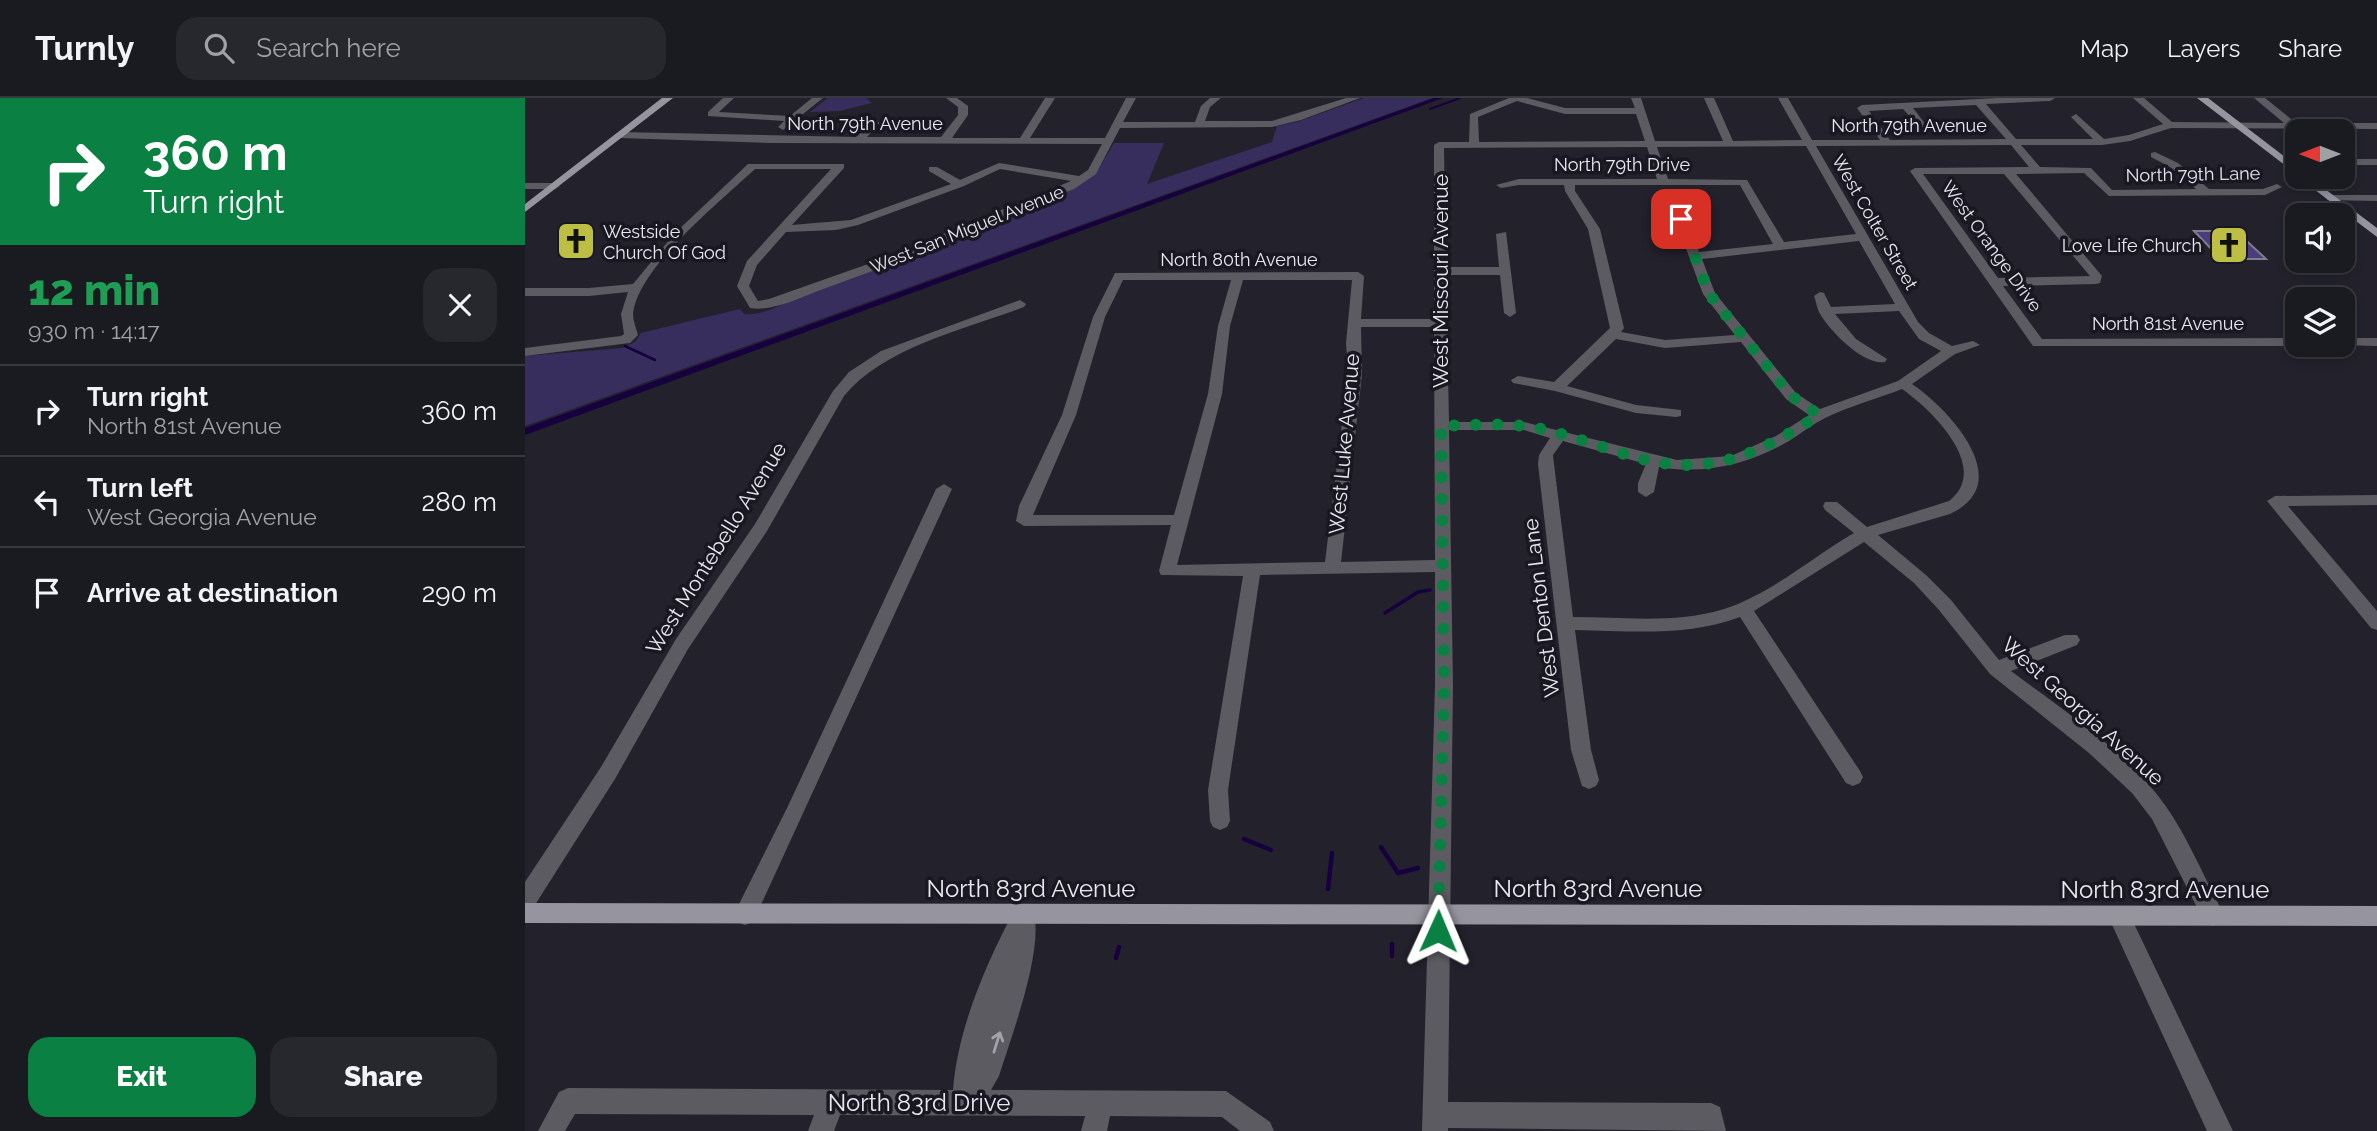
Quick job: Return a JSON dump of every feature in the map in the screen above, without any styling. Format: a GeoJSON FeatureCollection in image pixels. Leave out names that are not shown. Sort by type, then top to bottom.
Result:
{"type":"FeatureCollection","features":[{"type":"Feature","properties":{"kind":"main road"},"geometry":{"type":"LineString","coordinates":[[525,209],[668,98]]}},
{"type":"Feature","properties":{"kind":"main road"},"geometry":{"type":"LineString","coordinates":[[2202,98],[2285,163]]}},
{"type":"Feature","properties":{"kind":"main road"},"geometry":{"type":"LineString","coordinates":[[2319,189],[2377,234]]}},
{"type":"Feature","properties":{"kind":"main road","name":"North 83rd Avenue"},"geometry":{"type":"LineString","coordinates":[[525,913],[2377,916]]}},
{"type":"Feature","properties":{"kind":"street"},"geometry":{"type":"LineString","coordinates":[[729,98],[711,114],[787,123]]}},
{"type":"Feature","properties":{"kind":"street"},"geometry":{"type":"LineString","coordinates":[[769,140],[778,136],[787,123],[818,98]]}},
{"type":"Feature","properties":{"kind":"street"},"geometry":{"type":"LineString","coordinates":[[944,141],[963,116],[963,106],[951,98]]}},
{"type":"Feature","properties":{"kind":"street"},"geometry":{"type":"LineString","coordinates":[[1023,141],[1050,98]]}},
{"type":"Feature","properties":{"kind":"street","name":"West San Miguel Avenue"},"geometry":{"type":"LineString","coordinates":[[783,229],[751,264],[743,279],[745,292],[754,305],[759,306],[935,243],[1036,202],[1081,180],[1092,172],[1131,98]]}},
{"type":"Feature","properties":{"kind":"street"},"geometry":{"type":"LineString","coordinates":[[1199,125],[1206,106],[1216,98]]}},
{"type":"Feature","properties":{"kind":"street"},"geometry":{"type":"LineString","coordinates":[[1117,125],[1262,125],[1355,98]]}},
{"type":"Feature","properties":{"kind":"street"},"geometry":{"type":"LineString","coordinates":[[1474,144],[1473,117],[1516,98],[1565,111],[1640,111]]}},
{"type":"Feature","properties":{"kind":"street"},"geometry":{"type":"LineString","coordinates":[[1636,98],[1663,181]]}},
{"type":"Feature","properties":{"kind":"street"},"geometry":{"type":"LineString","coordinates":[[1709,98],[1730,144]]}},
{"type":"Feature","properties":{"kind":"street","name":"West Colter Street"},"geometry":{"type":"LineString","coordinates":[[1783,98],[1903,307],[1919,331],[1951,351]]}},
{"type":"Feature","properties":{"kind":"street"},"geometry":{"type":"LineString","coordinates":[[1887,143],[1863,108],[2050,98]]}},
{"type":"Feature","properties":{"kind":"street"},"geometry":{"type":"LineString","coordinates":[[2138,98],[2170,125]]}},
{"type":"Feature","properties":{"kind":"street"},"geometry":{"type":"LineString","coordinates":[[2259,98],[2286,119]]}},
{"type":"Feature","properties":{"kind":"street"},"geometry":{"type":"LineString","coordinates":[[1979,102],[2042,170]]}},
{"type":"Feature","properties":{"kind":"street"},"geometry":{"type":"LineString","coordinates":[[1906,106],[1925,130]]}},
{"type":"Feature","properties":{"kind":"street"},"geometry":{"type":"LineString","coordinates":[[2076,117],[2102,142]]}},
{"type":"Feature","properties":{"kind":"street"},"geometry":{"type":"LineString","coordinates":[[858,141],[875,122]]}},
{"type":"Feature","properties":{"kind":"street","name":"North 79th Avenue"},"geometry":{"type":"LineString","coordinates":[[1439,145],[2102,142],[2130,138],[2170,125],[2285,125]]}},
{"type":"Feature","properties":{"kind":"street","name":"North 79th Avenue"},"geometry":{"type":"LineString","coordinates":[[2355,126],[2377,126]]}},
{"type":"Feature","properties":{"kind":"street","name":"North 79th Avenue"},"geometry":{"type":"LineString","coordinates":[[620,135],[820,141],[1109,141]]}},
{"type":"Feature","properties":{"kind":"street"},"geometry":{"type":"LineString","coordinates":[[795,166],[820,141]]}},
{"type":"Feature","properties":{"kind":"street","name":"West Missouri Avenue"},"geometry":{"type":"LineString","coordinates":[[1436,1123],[1444,685],[1439,145]]}},
{"type":"Feature","properties":{"kind":"street"},"geometry":{"type":"LineString","coordinates":[[2155,155],[2174,164],[2206,192]]}},
{"type":"Feature","properties":{"kind":"street"},"geometry":{"type":"LineString","coordinates":[[2355,162],[2377,162]]}},
{"type":"Feature","properties":{"kind":"street"},"geometry":{"type":"LineString","coordinates":[[525,352],[625,340],[631,335],[627,314],[636,287],[658,258],[753,166],[840,166],[783,229]]}},
{"type":"Feature","properties":{"kind":"street"},"geometry":{"type":"LineString","coordinates":[[783,229],[828,228],[854,223],[960,184],[999,166],[1081,180]]}},
{"type":"Feature","properties":{"kind":"street"},"geometry":{"type":"LineString","coordinates":[[933,169],[960,184]]}},
{"type":"Feature","properties":{"kind":"street"},"geometry":{"type":"LineString","coordinates":[[2007,170],[2042,170]]}},
{"type":"Feature","properties":{"kind":"street"},"geometry":{"type":"LineString","coordinates":[[1995,282],[2096,280],[2097,276],[2007,170]]}},
{"type":"Feature","properties":{"kind":"street","name":"West Orange Drive"},"geometry":{"type":"LineString","coordinates":[[2007,170],[1915,171],[2038,343]]}},
{"type":"Feature","properties":{"kind":"street","name":"North 79th Lane"},"geometry":{"type":"LineString","coordinates":[[2042,170],[2087,170],[2109,193],[2265,192],[2277,187]]}},
{"type":"Feature","properties":{"kind":"street"},"geometry":{"type":"LineString","coordinates":[[1559,387],[1567,375],[1613,335],[1617,328],[1594,229],[1570,191],[1569,181]]}},
{"type":"Feature","properties":{"kind":"street","name":"North 79th Drive"},"geometry":{"type":"LineString","coordinates":[[1501,186],[1519,182],[1569,181],[1743,183],[1768,222],[1780,247]]}},
{"type":"Feature","properties":{"kind":"street"},"geometry":{"type":"LineString","coordinates":[[525,186],[555,186]]}},
{"type":"Feature","properties":{"kind":"street"},"geometry":{"type":"LineString","coordinates":[[2331,198],[2377,198]]}},
{"type":"Feature","properties":{"kind":"street"},"geometry":{"type":"LineString","coordinates":[[1682,208],[1681,219],[1709,294],[1791,396],[1819,415]]}},
{"type":"Feature","properties":{"kind":"street"},"geometry":{"type":"LineString","coordinates":[[1502,234],[1510,313]]}},
{"type":"Feature","properties":{"kind":"street"},"geometry":{"type":"LineString","coordinates":[[1693,256],[1864,237]]}},
{"type":"Feature","properties":{"kind":"street"},"geometry":{"type":"LineString","coordinates":[[1440,271],[1506,271]]}},
{"type":"Feature","properties":{"kind":"street","name":"North 80th Avenue"},"geometry":{"type":"LineString","coordinates":[[1179,520],[1024,520],[1027,506],[1069,415],[1099,317],[1119,276],[1358,276]]}},
{"type":"Feature","properties":{"kind":"street"},"geometry":{"type":"LineString","coordinates":[[1238,276],[1224,326],[1216,394],[1167,571],[1332,570],[1351,574],[1442,571]]}},
{"type":"Feature","properties":{"kind":"street","name":"West Luke Avenue"},"geometry":{"type":"LineString","coordinates":[[1332,570],[1355,373],[1358,276]]}},
{"type":"Feature","properties":{"kind":"street"},"geometry":{"type":"LineString","coordinates":[[525,292],[589,292],[636,287]]}},
{"type":"Feature","properties":{"kind":"street"},"geometry":{"type":"LineString","coordinates":[[1820,296],[1825,311],[1857,349],[1880,359]]}},
{"type":"Feature","properties":{"kind":"street","name":"West Montebello Avenue"},"geometry":{"type":"LineString","coordinates":[[525,901],[608,773],[682,644],[761,527],[838,394],[854,375],[886,354],[1020,304]]}},
{"type":"Feature","properties":{"kind":"street"},"geometry":{"type":"LineString","coordinates":[[1825,311],[1903,307]]}},
{"type":"Feature","properties":{"kind":"street"},"geometry":{"type":"LineString","coordinates":[[1355,323],[1439,323]]}},
{"type":"Feature","properties":{"kind":"street"},"geometry":{"type":"LineString","coordinates":[[1613,335],[1665,344],[1743,338]]}},
{"type":"Feature","properties":{"kind":"street","name":"North 81st Avenue"},"geometry":{"type":"LineString","coordinates":[[2038,343],[2285,342]]}},
{"type":"Feature","properties":{"kind":"street"},"geometry":{"type":"LineString","coordinates":[[2355,342],[2377,342]]}},
{"type":"Feature","properties":{"kind":"street"},"geometry":{"type":"LineString","coordinates":[[1441,426],[1511,425],[1560,434],[1654,461],[1701,465],[1735,460],[1781,439],[1819,415],[1903,384],[1951,351],[1973,345]]}},
{"type":"Feature","properties":{"kind":"street"},"geometry":{"type":"LineString","coordinates":[[1518,380],[1559,387],[1654,414],[1676,413]]}},
{"type":"Feature","properties":{"kind":"street"},"geometry":{"type":"LineString","coordinates":[[1566,623],[1698,621],[1744,609],[1866,534],[1955,505],[1969,495],[1973,481],[1971,464],[1941,414],[1903,384]]}},
{"type":"Feature","properties":{"kind":"street","name":"West Denton Lane"},"geometry":{"type":"LineString","coordinates":[[1560,434],[1546,455],[1546,464],[1581,750],[1589,780]]}},
{"type":"Feature","properties":{"kind":"street"},"geometry":{"type":"LineString","coordinates":[[1646,492],[1654,461]]}},
{"type":"Feature","properties":{"kind":"street"},"geometry":{"type":"LineString","coordinates":[[745,915],[796,811],[944,489]]}},
{"type":"Feature","properties":{"kind":"street"},"geometry":{"type":"LineString","coordinates":[[2377,500],[2275,501],[2377,623]]}},
{"type":"Feature","properties":{"kind":"street","name":"West Georgia Avenue"},"geometry":{"type":"LineString","coordinates":[[1831,506],[1920,579],[1945,605],[1996,669],[2096,747],[2144,793],[2159,813],[2213,916]]}},
{"type":"Feature","properties":{"kind":"street"},"geometry":{"type":"LineString","coordinates":[[1220,821],[1218,790],[1252,570]]}},
{"type":"Feature","properties":{"kind":"street"},"geometry":{"type":"LineString","coordinates":[[1744,609],[1853,777]]}},
{"type":"Feature","properties":{"kind":"street"},"geometry":{"type":"LineString","coordinates":[[1996,669],[2071,640]]}},
{"type":"Feature","properties":{"kind":"street"},"geometry":{"type":"LineString","coordinates":[[965,1101],[987,1076],[1024,951],[1024,915]]}},
{"type":"Feature","properties":{"kind":"street"},"geometry":{"type":"LineString","coordinates":[[2119,916],[2220,1131]]}},
{"type":"Feature","properties":{"kind":"street","name":"North 83rd Drive"},"geometry":{"type":"LineString","coordinates":[[551,1131],[568,1101],[1226,1104],[1261,1131]]}},
{"type":"Feature","properties":{"kind":"street"},"geometry":{"type":"LineString","coordinates":[[821,1131],[832,1101]]}},
{"type":"Feature","properties":{"kind":"street"},"geometry":{"type":"LineString","coordinates":[[1094,1131],[1100,1103]]}},
{"type":"Feature","properties":{"kind":"street"},"geometry":{"type":"LineString","coordinates":[[1436,1123],[1712,1124]]}},
{"type":"Feature","properties":{"kind":"shaded area"},"geometry":{"type":"Polygon","coordinates":[[[828,98],[866,98],[872,103],[839,111],[810,112],[828,98]]]}},
{"type":"Feature","properties":{"kind":"shaded area"},"geometry":{"type":"Polygon","coordinates":[[[1364,98],[1432,98],[525,426],[525,356],[623,348],[636,341],[641,333],[740,309],[744,314],[767,311],[939,245],[1073,189],[1097,172],[1114,143],[1164,143],[1147,184],[1272,142],[1277,126],[1297,122],[1364,98]]]}},
{"type":"Feature","properties":{"kind":"building","name":"Love Life Church"},"geometry":{"type":"Polygon","coordinates":[[[2194,231],[2236,231],[2266,259],[2221,259],[2194,231]]]}},
{"type":"Feature","properties":{"kind":"waterway"},"geometry":{"type":"LineString","coordinates":[[525,432],[1440,98]]}},
{"type":"Feature","properties":{"kind":"waterway"},"geometry":{"type":"LineString","coordinates":[[1430,109],[1460,98]]}},
{"type":"Feature","properties":{"kind":"waterway"},"geometry":{"type":"LineString","coordinates":[[625,346],[655,360]]}},
{"type":"Feature","properties":{"kind":"waterway"},"geometry":{"type":"LineString","coordinates":[[1385,613],[1418,592],[1430,590]]}},
{"type":"Feature","properties":{"kind":"waterway"},"geometry":{"type":"LineString","coordinates":[[1244,839],[1271,850]]}},
{"type":"Feature","properties":{"kind":"waterway"},"geometry":{"type":"LineString","coordinates":[[1381,847],[1398,873],[1418,868]]}},
{"type":"Feature","properties":{"kind":"waterway"},"geometry":{"type":"LineString","coordinates":[[1328,889],[1332,853]]}},
{"type":"Feature","properties":{"kind":"waterway"},"geometry":{"type":"LineString","coordinates":[[1392,944],[1392,956]]}},
{"type":"Feature","properties":{"kind":"waterway"},"geometry":{"type":"LineString","coordinates":[[1116,958],[1119,947]]}},
{"type":"Feature","properties":{"kind":"place","name":"Westside Church Of God"},"geometry":{"type":"Point","coordinates":[576,241]}},
{"type":"Feature","properties":{"kind":"place","name":"Love Life Church"},"geometry":{"type":"Point","coordinates":[2229,245]}},
{"type":"Feature","properties":{"kind":"route"},"geometry":{"type":"LineString","coordinates":[[1438,931],[1444,685],[1441,426],[1524,426],[1635,457],[1677,465],[1701,465],[1735,460],[1781,439],[1819,415],[1791,396],[1709,294],[1698,271],[1681,219]]}}]}
